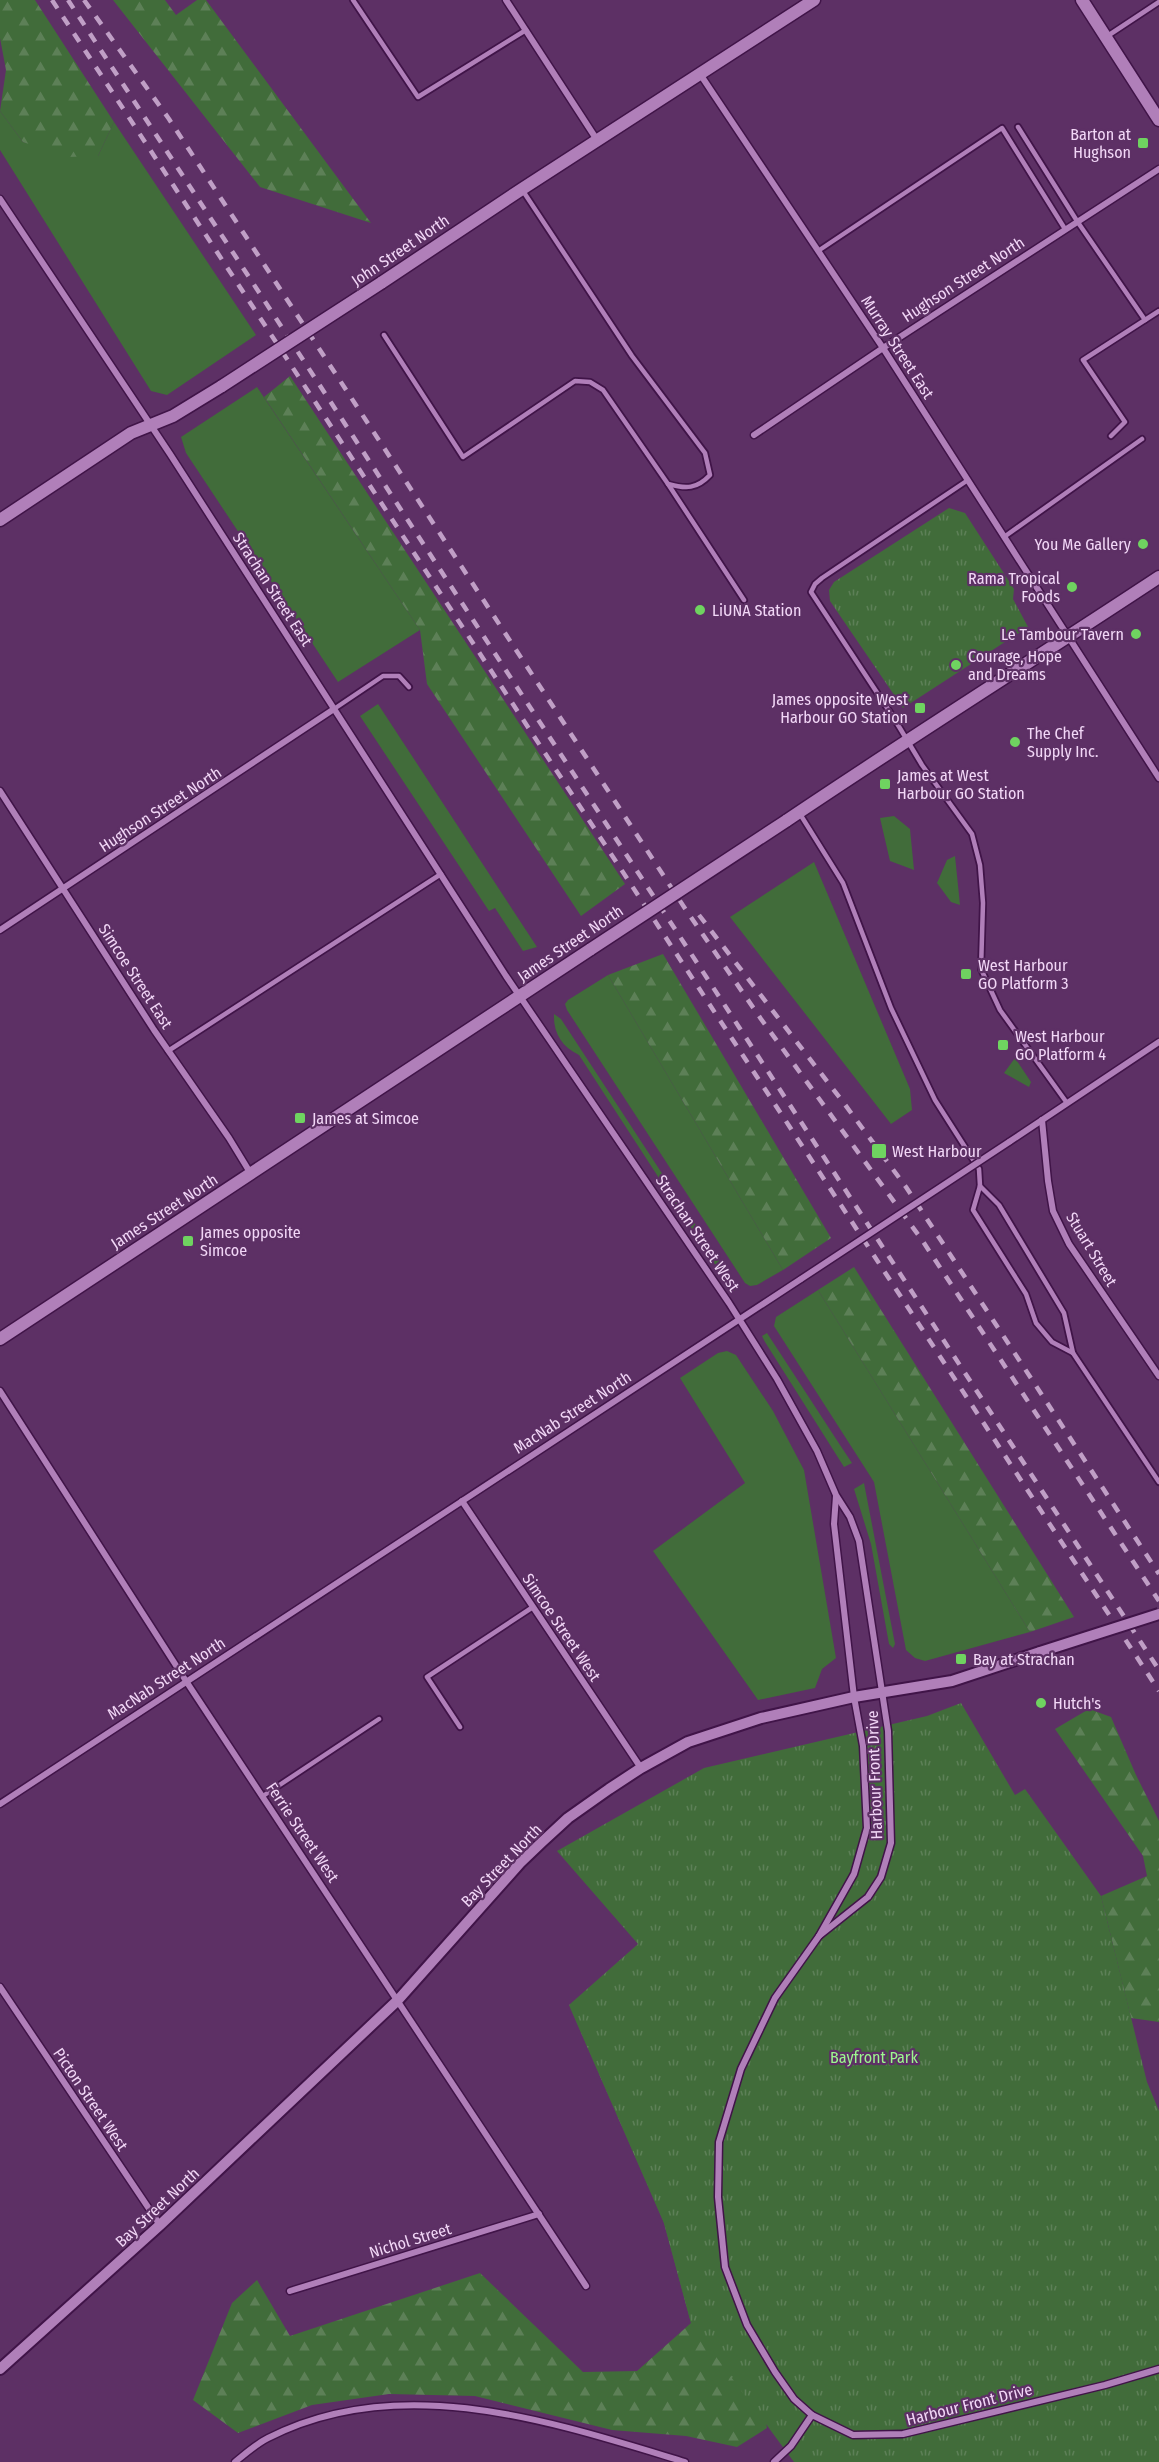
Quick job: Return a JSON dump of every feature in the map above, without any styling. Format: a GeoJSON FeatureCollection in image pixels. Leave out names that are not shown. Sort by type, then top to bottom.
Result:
{"type":"FeatureCollection","features":[{"type":"Feature","properties":{"kind":"main road","name":"John Street North"},"geometry":{"type":"LineString","coordinates":[[0,520],[131,433],[174,416],[222,386],[814,0]]}},
{"type":"Feature","properties":{"kind":"main road"},"geometry":{"type":"LineString","coordinates":[[1082,0],[1159,120]]}},
{"type":"Feature","properties":{"kind":"main road","name":"James Street North"},"geometry":{"type":"LineString","coordinates":[[0,1339],[908,742],[980,692],[1159,577]]}},
{"type":"Feature","properties":{"kind":"street"},"geometry":{"type":"LineString","coordinates":[[506,0],[597,140]]}},
{"type":"Feature","properties":{"kind":"street","name":"Murray Street East"},"geometry":{"type":"LineString","coordinates":[[700,74],[883,348],[1159,778]]}},
{"type":"Feature","properties":{"kind":"street","name":"Hughson Street North"},"geometry":{"type":"LineString","coordinates":[[754,435],[883,348],[1159,169]]}},
{"type":"Feature","properties":{"kind":"street","name":"Strachan Street East"},"geometry":{"type":"LineString","coordinates":[[0,199],[150,425],[520,996]]}},
{"type":"Feature","properties":{"kind":"street","name":"Hughson Street North"},"geometry":{"type":"LineString","coordinates":[[0,930],[334,709]]}},
{"type":"Feature","properties":{"kind":"street","name":"Simcoe Street East"},"geometry":{"type":"LineString","coordinates":[[0,791],[168,1051],[229,1138],[251,1174]]}},
{"type":"Feature","properties":{"kind":"street","name":"Strachan Street West"},"geometry":{"type":"LineString","coordinates":[[520,996],[739,1319],[777,1379],[817,1451],[836,1495],[850,1517],[859,1541],[883,1693]]}},
{"type":"Feature","properties":{"kind":"street","name":"MacNab Street North"},"geometry":{"type":"LineString","coordinates":[[0,1804],[1159,1042]]}},
{"type":"Feature","properties":{"kind":"street","name":"Stuart Street"},"geometry":{"type":"LineString","coordinates":[[1042,1120],[1053,1211],[1069,1244],[1159,1376]]}},
{"type":"Feature","properties":{"kind":"street","name":"Ferrie Street West"},"geometry":{"type":"LineString","coordinates":[[0,1390],[186,1681],[586,2286]]}},
{"type":"Feature","properties":{"kind":"street","name":"Strachan Street West"},"geometry":{"type":"LineString","coordinates":[[836,1495],[834,1524],[854,1697]]}},
{"type":"Feature","properties":{"kind":"street","name":"Simcoe Street West"},"geometry":{"type":"LineString","coordinates":[[462,1501],[641,1768]]}},
{"type":"Feature","properties":{"kind":"street","name":"Bay Street North"},"geometry":{"type":"LineString","coordinates":[[0,2369],[160,2225],[398,2000],[520,1863],[542,1842],[568,1818],[641,1768],[688,1742],[761,1718],[854,1697],[952,1681],[1159,1614]]}},
{"type":"Feature","properties":{"kind":"street","name":"Harbour Front Drive"},"geometry":{"type":"LineString","coordinates":[[819,1936],[868,1897],[881,1877],[891,1843],[888,1731],[883,1693]]}},
{"type":"Feature","properties":{"kind":"street","name":"Harbour Front Drive"},"geometry":{"type":"LineString","coordinates":[[854,1697],[863,1746],[867,1828],[854,1874],[819,1936],[775,1998],[741,2069],[719,2142],[717,2197],[725,2268],[747,2325],[794,2399],[812,2415],[853,2435],[903,2434],[1105,2385],[1159,2369]]}},
{"type":"Feature","properties":{"kind":"street","name":"Picton Street West"},"geometry":{"type":"LineString","coordinates":[[0,1987],[160,2225]]}},
{"type":"Feature","properties":{"kind":"street","name":"Nichol Street"},"geometry":{"type":"LineString","coordinates":[[290,2290],[539,2214]]}},
{"type":"Feature","properties":{"kind":"street"},"geometry":{"type":"LineString","coordinates":[[235,2462],[267,2438],[314,2420],[366,2408],[408,2405],[438,2406],[527,2418],[569,2427],[685,2462]]}},
{"type":"Feature","properties":{"kind":"street"},"geometry":{"type":"LineString","coordinates":[[774,2462],[791,2446],[812,2415]]}},
{"type":"Feature","properties":{"kind":"lane"},"geometry":{"type":"LineString","coordinates":[[353,0],[418,98],[526,30]]}},
{"type":"Feature","properties":{"kind":"lane"},"geometry":{"type":"LineString","coordinates":[[1106,37],[1159,2]]}},
{"type":"Feature","properties":{"kind":"lane"},"geometry":{"type":"LineString","coordinates":[[1018,127],[1077,221],[1145,320]]}},
{"type":"Feature","properties":{"kind":"lane"},"geometry":{"type":"LineString","coordinates":[[818,251],[1002,128],[1065,229]]}},
{"type":"Feature","properties":{"kind":"lane"},"geometry":{"type":"LineString","coordinates":[[522,189],[632,356],[705,453],[710,474],[701,484],[691,488],[668,484]]}},
{"type":"Feature","properties":{"kind":"lane"},"geometry":{"type":"LineString","coordinates":[[1111,436],[1125,422],[1083,360],[1159,311]]}},
{"type":"Feature","properties":{"kind":"lane"},"geometry":{"type":"LineString","coordinates":[[384,335],[463,457],[575,381],[591,381],[603,390],[744,600]]}},
{"type":"Feature","properties":{"kind":"lane"},"geometry":{"type":"LineString","coordinates":[[1004,537],[1142,440]]}},
{"type":"Feature","properties":{"kind":"lane"},"geometry":{"type":"LineString","coordinates":[[968,480],[822,578],[811,592],[908,742],[972,834],[980,865],[982,894],[981,969],[1000,1010],[1067,1104]]}},
{"type":"Feature","properties":{"kind":"lane"},"geometry":{"type":"LineString","coordinates":[[334,709],[383,676],[399,676],[409,687]]}},
{"type":"Feature","properties":{"kind":"lane"},"geometry":{"type":"LineString","coordinates":[[799,812],[843,883],[891,1008],[935,1100],[979,1169],[980,1186],[973,1210],[1026,1294],[1036,1323],[1052,1342],[1073,1353]]}},
{"type":"Feature","properties":{"kind":"lane"},"geometry":{"type":"LineString","coordinates":[[168,1051],[441,874]]}},
{"type":"Feature","properties":{"kind":"lane"},"geometry":{"type":"LineString","coordinates":[[980,1186],[999,1205],[1064,1314],[1073,1353],[1159,1482]]}},
{"type":"Feature","properties":{"kind":"lane"},"geometry":{"type":"LineString","coordinates":[[459,1727],[427,1677],[533,1607]]}},
{"type":"Feature","properties":{"kind":"lane"},"geometry":{"type":"LineString","coordinates":[[263,1796],[379,1719]]}},
{"type":"Feature","properties":{"kind":"green space"},"geometry":{"type":"Polygon","coordinates":[[[0,0],[35,0],[114,122],[98,156],[67,157],[23,142],[0,111],[6,70],[0,38],[0,0]]]}},
{"type":"Feature","properties":{"kind":"green space"},"geometry":{"type":"Polygon","coordinates":[[[113,0],[165,0],[176,15],[197,0],[206,0],[371,223],[260,187],[113,0]]]}},
{"type":"Feature","properties":{"kind":"green space"},"geometry":{"type":"Polygon","coordinates":[[[0,111],[23,142],[98,156],[114,122],[256,335],[167,395],[151,391],[0,150],[0,111]]]}},
{"type":"Feature","properties":{"kind":"green space"},"geometry":{"type":"Polygon","coordinates":[[[290,376],[625,884],[581,916],[427,684],[420,630],[264,397],[290,376]]]}},
{"type":"Feature","properties":{"kind":"green space"},"geometry":{"type":"Polygon","coordinates":[[[257,387],[420,630],[338,682],[186,453],[181,437],[257,387]]]}},
{"type":"Feature","properties":{"kind":"green space"},"geometry":{"type":"Polygon","coordinates":[[[949,508],[965,513],[1014,589],[1013,599],[1028,627],[903,708],[830,601],[829,590],[834,582],[949,508]]]}},
{"type":"Feature","properties":{"kind":"green space"},"geometry":{"type":"Polygon","coordinates":[[[378,704],[537,947],[523,951],[495,908],[489,911],[360,716],[378,704]]]}},
{"type":"Feature","properties":{"kind":"green space"},"geometry":{"type":"Polygon","coordinates":[[[894,816],[910,829],[914,870],[890,861],[880,818],[894,816]]]}},
{"type":"Feature","properties":{"kind":"green space"},"geometry":{"type":"Polygon","coordinates":[[[955,856],[960,905],[951,902],[937,883],[947,860],[955,856]]]}},
{"type":"Feature","properties":{"kind":"green space"},"geometry":{"type":"Polygon","coordinates":[[[814,862],[910,1089],[912,1110],[891,1124],[730,917],[814,862]]]}},
{"type":"Feature","properties":{"kind":"green space"},"geometry":{"type":"Polygon","coordinates":[[[663,954],[831,1238],[783,1270],[608,975],[663,954]]]}},
{"type":"Feature","properties":{"kind":"green space"},"geometry":{"type":"Polygon","coordinates":[[[608,975],[783,1270],[757,1285],[750,1286],[745,1283],[567,1010],[565,1004],[568,1000],[608,975]]]}},
{"type":"Feature","properties":{"kind":"green space"},"geometry":{"type":"Polygon","coordinates":[[[554,1014],[561,1019],[737,1288],[733,1292],[579,1055],[563,1044],[555,1027],[554,1014]]]}},
{"type":"Feature","properties":{"kind":"green space"},"geometry":{"type":"Polygon","coordinates":[[[1015,1058],[1031,1082],[1029,1087],[1004,1073],[1015,1058]]]}},
{"type":"Feature","properties":{"kind":"green space"},"geometry":{"type":"Polygon","coordinates":[[[854,1267],[1074,1617],[1030,1632],[818,1290],[854,1267]]]}},
{"type":"Feature","properties":{"kind":"green space"},"geometry":{"type":"Polygon","coordinates":[[[818,1290],[1030,1632],[925,1661],[915,1658],[906,1650],[874,1482],[774,1326],[776,1317],[818,1290]]]}},
{"type":"Feature","properties":{"kind":"green space"},"geometry":{"type":"Polygon","coordinates":[[[767,1333],[852,1463],[844,1467],[765,1342],[762,1336],[767,1333]]]}},
{"type":"Feature","properties":{"kind":"green space"},"geometry":{"type":"Polygon","coordinates":[[[727,1351],[736,1355],[773,1411],[804,1470],[836,1658],[822,1669],[815,1688],[758,1700],[653,1551],[745,1483],[680,1378],[718,1353],[727,1351]]]}},
{"type":"Feature","properties":{"kind":"green space"},"geometry":{"type":"Polygon","coordinates":[[[864,1483],[895,1644],[893,1648],[889,1644],[871,1544],[854,1489],[864,1483]]]}},
{"type":"Feature","properties":{"kind":"green space","name":"Bayfront Park"},"geometry":{"type":"Polygon","coordinates":[[[961,1703],[1015,1795],[1025,1789],[1101,1896],[1147,2082],[1159,2111],[1159,2462],[794,2462],[691,2323],[664,2223],[569,2005],[638,1944],[557,1851],[704,1768],[927,1716],[961,1703]]]}},
{"type":"Feature","properties":{"kind":"green space"},"geometry":{"type":"Polygon","coordinates":[[[1089,1709],[1111,1717],[1159,1821],[1159,2022],[1131,2018],[1101,1896],[1147,1876],[1143,1856],[1055,1729],[1089,1709]]]}},
{"type":"Feature","properties":{"kind":"green space"},"geometry":{"type":"Polygon","coordinates":[[[569,2005],[756,2376],[767,2428],[737,2447],[686,2436],[612,2430],[475,2396],[389,2394],[312,2405],[238,2433],[193,2400],[232,2303],[257,2280],[290,2336],[480,2273],[583,2372],[637,2371],[691,2323],[664,2223],[569,2005]]]}},
{"type":"Feature","properties":{"kind":"railway"},"geometry":{"type":"LineString","coordinates":[[52,0],[1159,1691]]}},
{"type":"Feature","properties":{"kind":"railway"},"geometry":{"type":"LineString","coordinates":[[68,0],[1159,1670]]}},
{"type":"Feature","properties":{"kind":"railway"},"geometry":{"type":"LineString","coordinates":[[84,0],[169,119],[686,910],[761,1019],[922,1240],[1159,1601]]}},
{"type":"Feature","properties":{"kind":"railway"},"geometry":{"type":"LineString","coordinates":[[699,915],[906,1187],[1159,1574]]}},
{"type":"Feature","properties":{"kind":"place","name":"Barton at Hughson"},"geometry":{"type":"Point","coordinates":[1143,143]}},
{"type":"Feature","properties":{"kind":"place","name":"You Me Gallery"},"geometry":{"type":"Point","coordinates":[1143,544]}},
{"type":"Feature","properties":{"kind":"place","name":"Rama Tropical Foods"},"geometry":{"type":"Point","coordinates":[1072,587]}},
{"type":"Feature","properties":{"kind":"place","name":"LiUNA Station"},"geometry":{"type":"Point","coordinates":[700,610]}},
{"type":"Feature","properties":{"kind":"place","name":"Le Tambour Tavern"},"geometry":{"type":"Point","coordinates":[1136,634]}},
{"type":"Feature","properties":{"kind":"place","name":"Courage, Hope and Dreams"},"geometry":{"type":"Point","coordinates":[956,665]}},
{"type":"Feature","properties":{"kind":"place","name":"James opposite West Harbour GO Station"},"geometry":{"type":"Point","coordinates":[920,708]}},
{"type":"Feature","properties":{"kind":"place","name":"The Chef Supply Inc."},"geometry":{"type":"Point","coordinates":[1015,742]}},
{"type":"Feature","properties":{"kind":"place","name":"James at West Harbour GO Station"},"geometry":{"type":"Point","coordinates":[885,784]}},
{"type":"Feature","properties":{"kind":"place","name":"West Harbour GO Platform 3"},"geometry":{"type":"Point","coordinates":[966,974]}},
{"type":"Feature","properties":{"kind":"place","name":"West Harbour GO Platform 4"},"geometry":{"type":"Point","coordinates":[1003,1045]}},
{"type":"Feature","properties":{"kind":"place","name":"James at Simcoe"},"geometry":{"type":"Point","coordinates":[300,1118]}},
{"type":"Feature","properties":{"kind":"place","name":"West Harbour"},"geometry":{"type":"Point","coordinates":[879,1151]}},
{"type":"Feature","properties":{"kind":"place","name":"James opposite Simcoe"},"geometry":{"type":"Point","coordinates":[188,1241]}},
{"type":"Feature","properties":{"kind":"place","name":"Bay at Strachan"},"geometry":{"type":"Point","coordinates":[961,1659]}},
{"type":"Feature","properties":{"kind":"place","name":"Hutch's"},"geometry":{"type":"Point","coordinates":[1041,1703]}}]}
